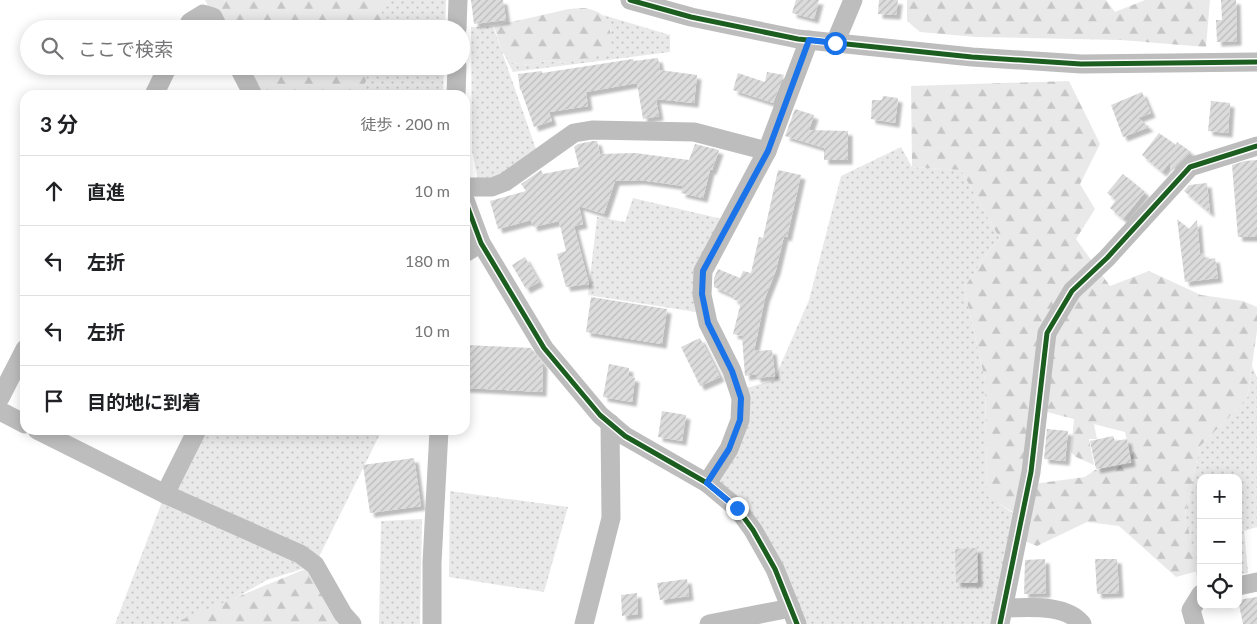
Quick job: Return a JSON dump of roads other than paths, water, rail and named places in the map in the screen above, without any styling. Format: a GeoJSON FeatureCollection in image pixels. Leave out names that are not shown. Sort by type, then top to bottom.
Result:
{"type":"FeatureCollection","features":[{"type":"Feature","properties":{"kind":"street"},"geometry":{"type":"LineString","coordinates":[[458,0],[458,20]]}},
{"type":"Feature","properties":{"kind":"street"},"geometry":{"type":"LineString","coordinates":[[630,0],[691,17],[809,40],[972,57],[1081,64],[1257,62]]}},
{"type":"Feature","properties":{"kind":"street"},"geometry":{"type":"LineString","coordinates":[[835,43],[853,0]]}},
{"type":"Feature","properties":{"kind":"street"},"geometry":{"type":"LineString","coordinates":[[193,20],[203,14],[213,17],[214,20]]}},
{"type":"Feature","properties":{"kind":"street"},"geometry":{"type":"LineString","coordinates":[[707,483],[732,442],[740,420],[741,398],[732,371],[708,323],[702,294],[703,271],[768,151],[809,40]]}},
{"type":"Feature","properties":{"kind":"street"},"geometry":{"type":"LineString","coordinates":[[156,90],[164,75]]}},
{"type":"Feature","properties":{"kind":"street"},"geometry":{"type":"LineString","coordinates":[[243,75],[250,90]]}},
{"type":"Feature","properties":{"kind":"street"},"geometry":{"type":"LineString","coordinates":[[456,90],[457,75]]}},
{"type":"Feature","properties":{"kind":"street"},"geometry":{"type":"LineString","coordinates":[[470,188],[492,187],[505,182],[574,133],[592,130],[694,132],[768,151]]}},
{"type":"Feature","properties":{"kind":"street"},"geometry":{"type":"LineString","coordinates":[[1082,624],[1076,617],[1048,608],[1001,616],[1031,472],[1047,332],[1072,290],[1107,258],[1190,167],[1257,146]]}},
{"type":"Feature","properties":{"kind":"street"},"geometry":{"type":"LineString","coordinates":[[470,230],[473,248],[544,348],[600,415],[624,436],[707,483],[737,508],[753,530],[775,569],[794,616],[709,624]]}},
{"type":"Feature","properties":{"kind":"street"},"geometry":{"type":"LineString","coordinates":[[0,398],[20,359]]}},
{"type":"Feature","properties":{"kind":"street"},"geometry":{"type":"LineString","coordinates":[[0,412],[20,422]]}},
{"type":"Feature","properties":{"kind":"street"},"geometry":{"type":"LineString","coordinates":[[584,624],[611,518],[610,424]]}},
{"type":"Feature","properties":{"kind":"street"},"geometry":{"type":"LineString","coordinates":[[47,435],[165,494],[300,554],[315,565],[343,614],[352,624]]}},
{"type":"Feature","properties":{"kind":"street"},"geometry":{"type":"LineString","coordinates":[[165,494],[194,435]]}},
{"type":"Feature","properties":{"kind":"street"},"geometry":{"type":"LineString","coordinates":[[432,624],[432,563],[439,435]]}},
{"type":"Feature","properties":{"kind":"street"},"geometry":{"type":"LineString","coordinates":[[1242,585],[1257,582]]}},
{"type":"Feature","properties":{"kind":"street"},"geometry":{"type":"LineString","coordinates":[[1195,624],[1192,610],[1197,601]]}}]}
